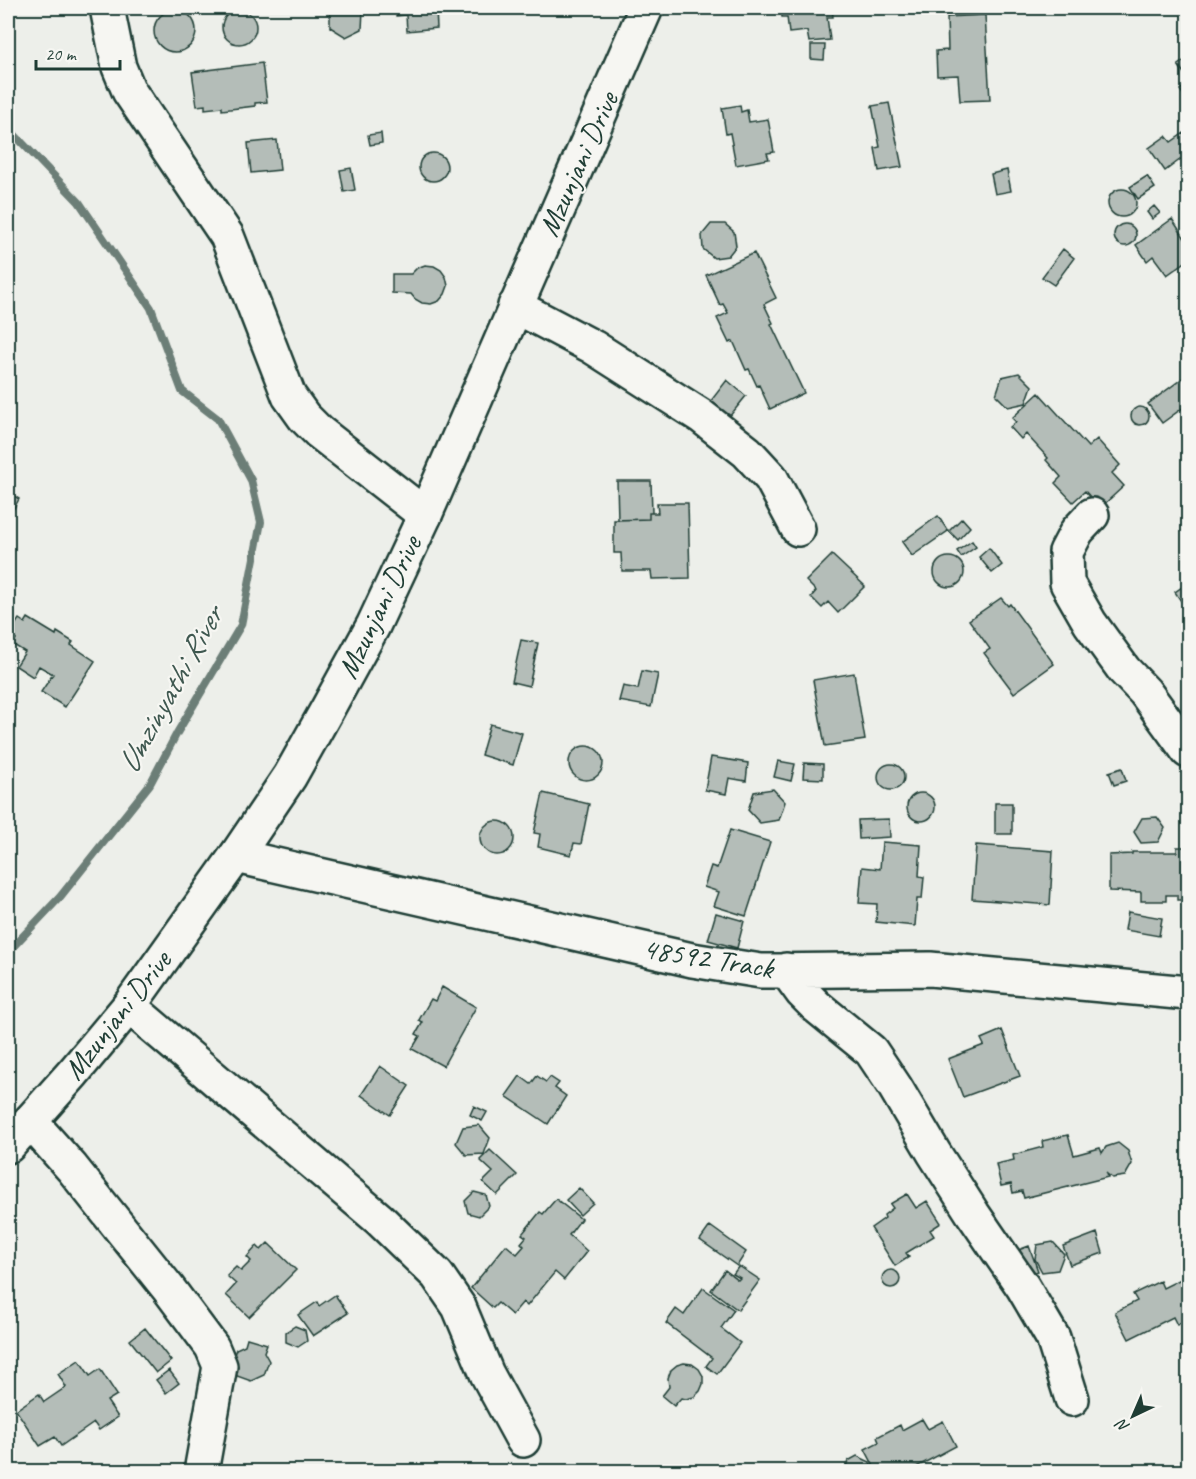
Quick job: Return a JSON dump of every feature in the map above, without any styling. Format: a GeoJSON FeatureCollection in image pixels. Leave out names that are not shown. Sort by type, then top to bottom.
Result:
{"type":"FeatureCollection","features":[{"type":"Feature","properties":{"kind":"street"},"geometry":{"type":"LineString","coordinates":[[107,8],[119,68],[129,91],[227,236],[289,396],[304,417],[319,432],[424,515]]}},
{"type":"Feature","properties":{"kind":"street","name":"Mzunjani Drive"},"geometry":{"type":"LineString","coordinates":[[8,1146],[129,1006],[290,776],[372,626],[424,515],[646,8]]}},
{"type":"Feature","properties":{"kind":"street"},"geometry":{"type":"LineString","coordinates":[[515,306],[593,347],[701,416],[747,452],[771,478],[798,529]]}},
{"type":"Feature","properties":{"kind":"street"},"geometry":{"type":"LineString","coordinates":[[1092,515],[1077,531],[1066,552],[1066,583],[1090,623],[1124,670],[1145,692],[1188,751]]}},
{"type":"Feature","properties":{"kind":"street","name":"48592 Track"},"geometry":{"type":"LineString","coordinates":[[236,856],[692,960],[761,971],[930,969],[1188,993]]}},
{"type":"Feature","properties":{"kind":"street"},"geometry":{"type":"LineString","coordinates":[[786,970],[816,1006],[871,1050],[973,1214],[1023,1287],[1053,1338],[1072,1399]]}},
{"type":"Feature","properties":{"kind":"street"},"geometry":{"type":"LineString","coordinates":[[129,1006],[379,1219],[437,1275],[459,1307],[487,1374],[523,1440]]}},
{"type":"Feature","properties":{"kind":"street"},"geometry":{"type":"LineString","coordinates":[[30,1121],[72,1168],[212,1347],[220,1366],[201,1472]]}},
{"type":"Feature","properties":{"kind":"building"},"geometry":{"type":"Polygon","coordinates":[[[395,8],[432,8],[436,10],[437,28],[407,31],[406,15],[396,16],[395,8]]]}},
{"type":"Feature","properties":{"kind":"building"},"geometry":{"type":"Polygon","coordinates":[[[781,8],[832,8],[833,17],[827,17],[830,40],[809,42],[807,31],[789,33],[787,17],[782,17],[781,8]]]}},
{"type":"Feature","properties":{"kind":"building"},"geometry":{"type":"Polygon","coordinates":[[[330,9],[363,10],[362,29],[346,37],[330,27],[330,9]]]}},
{"type":"Feature","properties":{"kind":"building"},"geometry":{"type":"Polygon","coordinates":[[[175,10],[190,16],[196,31],[190,46],[175,52],[160,46],[154,31],[160,16],[175,10]]]}},
{"type":"Feature","properties":{"kind":"building"},"geometry":{"type":"Polygon","coordinates":[[[239,10],[251,15],[256,27],[251,39],[239,44],[227,39],[222,27],[227,15],[239,10]]]}},
{"type":"Feature","properties":{"kind":"building"},"geometry":{"type":"Polygon","coordinates":[[[985,15],[990,100],[960,101],[958,75],[937,76],[936,51],[948,50],[947,17],[985,15]]]}},
{"type":"Feature","properties":{"kind":"building"},"geometry":{"type":"Polygon","coordinates":[[[811,45],[825,45],[824,60],[811,59],[811,45]]]}},
{"type":"Feature","properties":{"kind":"building"},"geometry":{"type":"Polygon","coordinates":[[[1188,58],[1188,79],[1178,65],[1188,58]]]}},
{"type":"Feature","properties":{"kind":"building"},"geometry":{"type":"Polygon","coordinates":[[[262,63],[267,102],[255,103],[255,106],[222,110],[222,107],[205,109],[205,105],[197,106],[192,72],[262,63]]]}},
{"type":"Feature","properties":{"kind":"building"},"geometry":{"type":"Polygon","coordinates":[[[1188,84],[1188,102],[1180,90],[1188,84]]]}},
{"type":"Feature","properties":{"kind":"building"},"geometry":{"type":"Polygon","coordinates":[[[889,103],[902,167],[879,171],[875,148],[880,147],[872,106],[889,103]]]}},
{"type":"Feature","properties":{"kind":"building"},"geometry":{"type":"Polygon","coordinates":[[[740,105],[741,112],[747,110],[749,122],[768,119],[774,152],[767,153],[769,159],[736,165],[730,133],[726,134],[722,108],[740,105]]]}},
{"type":"Feature","properties":{"kind":"building"},"geometry":{"type":"Polygon","coordinates":[[[381,133],[382,143],[370,145],[368,135],[381,133]]]}},
{"type":"Feature","properties":{"kind":"building"},"geometry":{"type":"Polygon","coordinates":[[[1184,133],[1188,139],[1188,170],[1181,159],[1165,171],[1149,148],[1166,136],[1171,142],[1184,133]]]}},
{"type":"Feature","properties":{"kind":"building"},"geometry":{"type":"Polygon","coordinates":[[[277,140],[280,170],[251,173],[248,143],[277,140]]]}},
{"type":"Feature","properties":{"kind":"building"},"geometry":{"type":"Polygon","coordinates":[[[433,153],[443,157],[447,167],[443,177],[433,181],[423,177],[419,167],[423,157],[433,153]]]}},
{"type":"Feature","properties":{"kind":"building"},"geometry":{"type":"Polygon","coordinates":[[[351,168],[355,190],[344,192],[340,170],[351,168]]]}},
{"type":"Feature","properties":{"kind":"building"},"geometry":{"type":"Polygon","coordinates":[[[1007,170],[1011,191],[995,194],[991,174],[1007,170]]]}},
{"type":"Feature","properties":{"kind":"building"},"geometry":{"type":"Polygon","coordinates":[[[1147,176],[1155,188],[1138,199],[1130,187],[1147,176]]]}},
{"type":"Feature","properties":{"kind":"building"},"geometry":{"type":"Polygon","coordinates":[[[1122,189],[1132,193],[1136,203],[1132,213],[1122,217],[1112,213],[1108,203],[1112,193],[1122,189]]]}},
{"type":"Feature","properties":{"kind":"building"},"geometry":{"type":"Polygon","coordinates":[[[1154,206],[1160,213],[1152,219],[1147,212],[1154,206]]]}},
{"type":"Feature","properties":{"kind":"building"},"geometry":{"type":"Polygon","coordinates":[[[1172,219],[1188,243],[1188,260],[1167,275],[1153,256],[1147,261],[1136,245],[1172,219]]]}},
{"type":"Feature","properties":{"kind":"building"},"geometry":{"type":"Polygon","coordinates":[[[711,224],[725,224],[734,232],[736,246],[728,256],[714,258],[703,249],[702,235],[711,224]]]}},
{"type":"Feature","properties":{"kind":"building"},"geometry":{"type":"Polygon","coordinates":[[[1125,224],[1133,227],[1136,235],[1133,243],[1125,246],[1117,243],[1114,235],[1117,227],[1125,224]]]}},
{"type":"Feature","properties":{"kind":"building"},"geometry":{"type":"Polygon","coordinates":[[[1063,249],[1074,258],[1054,285],[1042,277],[1063,249]]]}},
{"type":"Feature","properties":{"kind":"building"},"geometry":{"type":"Polygon","coordinates":[[[754,253],[776,298],[764,304],[773,323],[771,324],[804,393],[770,409],[759,385],[757,386],[749,369],[746,370],[733,341],[729,343],[717,318],[728,313],[723,304],[720,305],[706,275],[754,253]]]}},
{"type":"Feature","properties":{"kind":"building"},"geometry":{"type":"Polygon","coordinates":[[[425,265],[441,270],[446,277],[448,286],[439,301],[431,304],[422,303],[411,294],[392,293],[392,274],[411,274],[417,268],[425,265]]]}},
{"type":"Feature","properties":{"kind":"building"},"geometry":{"type":"Polygon","coordinates":[[[1019,373],[1032,386],[1026,403],[1008,407],[996,395],[1002,377],[1019,373]]]}},
{"type":"Feature","properties":{"kind":"building"},"geometry":{"type":"Polygon","coordinates":[[[1187,375],[1188,404],[1162,423],[1148,404],[1187,375]]]}},
{"type":"Feature","properties":{"kind":"building"},"geometry":{"type":"Polygon","coordinates":[[[727,380],[746,396],[729,417],[710,402],[727,380]]]}},
{"type":"Feature","properties":{"kind":"building"},"geometry":{"type":"Polygon","coordinates":[[[1039,393],[1088,447],[1097,439],[1120,465],[1112,473],[1124,486],[1100,508],[1085,491],[1073,502],[1055,483],[1061,477],[1046,460],[1048,458],[1026,434],[1021,439],[1010,427],[1016,422],[1012,418],[1039,393]]]}},
{"type":"Feature","properties":{"kind":"building"},"geometry":{"type":"Polygon","coordinates":[[[1136,407],[1144,407],[1149,412],[1147,423],[1136,425],[1131,420],[1131,412],[1136,407]]]}},
{"type":"Feature","properties":{"kind":"building"},"geometry":{"type":"Polygon","coordinates":[[[617,481],[651,481],[652,513],[649,513],[649,519],[618,520],[617,481]]]}},
{"type":"Feature","properties":{"kind":"building"},"geometry":{"type":"Polygon","coordinates":[[[8,492],[19,499],[8,519],[8,492]]]}},
{"type":"Feature","properties":{"kind":"building"},"geometry":{"type":"Polygon","coordinates":[[[657,503],[688,503],[690,578],[652,579],[651,571],[622,571],[621,553],[614,553],[614,520],[649,519],[649,513],[658,513],[657,503]]]}},
{"type":"Feature","properties":{"kind":"building"},"geometry":{"type":"Polygon","coordinates":[[[938,516],[948,531],[912,556],[902,542],[938,516]]]}},
{"type":"Feature","properties":{"kind":"building"},"geometry":{"type":"Polygon","coordinates":[[[962,518],[970,527],[958,540],[949,531],[962,518]]]}},
{"type":"Feature","properties":{"kind":"building"},"geometry":{"type":"Polygon","coordinates":[[[972,541],[976,547],[961,557],[957,551],[972,541]]]}},
{"type":"Feature","properties":{"kind":"building"},"geometry":{"type":"Polygon","coordinates":[[[989,548],[1002,565],[992,573],[979,557],[989,548]]]}},
{"type":"Feature","properties":{"kind":"building"},"geometry":{"type":"Polygon","coordinates":[[[832,555],[865,586],[838,613],[828,602],[822,608],[811,597],[816,591],[806,581],[832,555]]]}},
{"type":"Feature","properties":{"kind":"building"},"geometry":{"type":"Polygon","coordinates":[[[949,557],[960,561],[964,572],[960,583],[949,587],[938,583],[934,572],[938,561],[949,557]]]}},
{"type":"Feature","properties":{"kind":"building"},"geometry":{"type":"Polygon","coordinates":[[[1188,583],[1188,604],[1185,607],[1175,592],[1188,583]]]}},
{"type":"Feature","properties":{"kind":"building"},"geometry":{"type":"Polygon","coordinates":[[[1001,598],[1008,606],[1010,604],[1054,664],[1014,693],[984,653],[990,649],[969,620],[1001,598]]]}},
{"type":"Feature","properties":{"kind":"building"},"geometry":{"type":"Polygon","coordinates":[[[28,618],[56,635],[57,632],[73,642],[71,645],[95,661],[65,707],[41,692],[53,674],[39,666],[33,677],[16,666],[25,652],[12,644],[16,639],[9,634],[19,619],[25,623],[28,618]]]}},
{"type":"Feature","properties":{"kind":"building"},"geometry":{"type":"Polygon","coordinates":[[[521,640],[538,643],[529,686],[512,682],[521,640]]]}},
{"type":"Feature","properties":{"kind":"building"},"geometry":{"type":"Polygon","coordinates":[[[642,671],[658,674],[651,707],[619,701],[623,686],[638,689],[642,671]]]}},
{"type":"Feature","properties":{"kind":"building"},"geometry":{"type":"Polygon","coordinates":[[[854,673],[865,740],[825,746],[813,680],[854,673]]]}},
{"type":"Feature","properties":{"kind":"building"},"geometry":{"type":"Polygon","coordinates":[[[490,724],[522,733],[513,765],[481,755],[490,724]]]}},
{"type":"Feature","properties":{"kind":"building"},"geometry":{"type":"Polygon","coordinates":[[[586,746],[598,751],[603,763],[598,775],[586,780],[574,775],[569,763],[574,751],[586,746]]]}},
{"type":"Feature","properties":{"kind":"building"},"geometry":{"type":"Polygon","coordinates":[[[711,757],[748,763],[746,781],[729,778],[726,794],[705,790],[711,757]]]}},
{"type":"Feature","properties":{"kind":"building"},"geometry":{"type":"Polygon","coordinates":[[[778,761],[795,764],[791,781],[774,777],[778,761]]]}},
{"type":"Feature","properties":{"kind":"building"},"geometry":{"type":"Polygon","coordinates":[[[804,763],[823,764],[823,779],[803,778],[804,763]]]}},
{"type":"Feature","properties":{"kind":"building"},"geometry":{"type":"Polygon","coordinates":[[[891,764],[901,767],[904,777],[901,787],[891,790],[881,787],[878,777],[881,767],[891,764]]]}},
{"type":"Feature","properties":{"kind":"building"},"geometry":{"type":"Polygon","coordinates":[[[1122,768],[1126,781],[1114,785],[1109,772],[1122,768]]]}},
{"type":"Feature","properties":{"kind":"building"},"geometry":{"type":"Polygon","coordinates":[[[773,789],[785,802],[779,820],[760,823],[748,810],[754,792],[773,789]]]}},
{"type":"Feature","properties":{"kind":"building"},"geometry":{"type":"Polygon","coordinates":[[[543,793],[589,804],[581,844],[574,843],[571,855],[538,847],[540,834],[534,833],[543,793]]]}},
{"type":"Feature","properties":{"kind":"building"},"geometry":{"type":"Polygon","coordinates":[[[921,793],[931,797],[935,807],[931,817],[921,821],[911,817],[907,807],[911,797],[921,793]]]}},
{"type":"Feature","properties":{"kind":"building"},"geometry":{"type":"Polygon","coordinates":[[[995,803],[1012,803],[1012,834],[995,834],[995,803]]]}},
{"type":"Feature","properties":{"kind":"building"},"geometry":{"type":"Polygon","coordinates":[[[1157,817],[1165,828],[1158,842],[1141,843],[1134,832],[1142,818],[1157,817]]]}},
{"type":"Feature","properties":{"kind":"building"},"geometry":{"type":"Polygon","coordinates":[[[889,819],[890,837],[859,839],[858,820],[889,819]]]}},
{"type":"Feature","properties":{"kind":"building"},"geometry":{"type":"Polygon","coordinates":[[[497,821],[509,826],[514,838],[509,850],[497,855],[485,850],[480,838],[485,826],[497,821]]]}},
{"type":"Feature","properties":{"kind":"building"},"geometry":{"type":"Polygon","coordinates":[[[730,830],[770,842],[746,916],[714,906],[719,892],[704,887],[711,866],[717,868],[730,830]]]}},
{"type":"Feature","properties":{"kind":"building"},"geometry":{"type":"Polygon","coordinates":[[[882,842],[921,845],[919,876],[924,877],[922,899],[917,899],[915,926],[876,922],[877,904],[859,903],[862,867],[880,869],[882,842]]]}},
{"type":"Feature","properties":{"kind":"building"},"geometry":{"type":"Polygon","coordinates":[[[976,845],[1053,851],[1050,905],[972,899],[976,845]]]}},
{"type":"Feature","properties":{"kind":"building"},"geometry":{"type":"Polygon","coordinates":[[[1177,847],[1188,847],[1188,900],[1177,900],[1177,895],[1166,895],[1166,901],[1141,901],[1141,892],[1109,891],[1109,855],[1132,854],[1132,852],[1177,852],[1177,847]]]}},
{"type":"Feature","properties":{"kind":"building"},"geometry":{"type":"Polygon","coordinates":[[[1128,912],[1162,918],[1159,936],[1125,930],[1128,912]]]}},
{"type":"Feature","properties":{"kind":"building"},"geometry":{"type":"Polygon","coordinates":[[[716,913],[744,921],[737,948],[708,940],[716,913]]]}},
{"type":"Feature","properties":{"kind":"building"},"geometry":{"type":"Polygon","coordinates":[[[442,987],[476,1007],[443,1066],[412,1049],[420,1036],[416,1034],[423,1022],[419,1020],[431,999],[435,1001],[442,987]]]}},
{"type":"Feature","properties":{"kind":"building"},"geometry":{"type":"Polygon","coordinates":[[[1002,1030],[1020,1076],[963,1097],[948,1059],[984,1045],[981,1039],[1002,1030]]]}},
{"type":"Feature","properties":{"kind":"building"},"geometry":{"type":"Polygon","coordinates":[[[380,1066],[409,1086],[390,1115],[361,1095],[380,1066]]]}},
{"type":"Feature","properties":{"kind":"building"},"geometry":{"type":"Polygon","coordinates":[[[520,1076],[531,1084],[537,1076],[546,1082],[550,1077],[559,1083],[555,1088],[566,1096],[548,1124],[506,1096],[520,1076]]]}},
{"type":"Feature","properties":{"kind":"building"},"geometry":{"type":"Polygon","coordinates":[[[474,1106],[487,1112],[482,1121],[470,1115],[474,1106]]]}},
{"type":"Feature","properties":{"kind":"building"},"geometry":{"type":"Polygon","coordinates":[[[479,1125],[490,1138],[484,1154],[466,1155],[456,1143],[463,1127],[479,1125]]]}},
{"type":"Feature","properties":{"kind":"building"},"geometry":{"type":"Polygon","coordinates":[[[1068,1135],[1074,1155],[1100,1148],[1102,1153],[1106,1147],[1118,1143],[1128,1151],[1132,1164],[1125,1176],[1112,1178],[1107,1174],[1108,1177],[1024,1198],[1022,1191],[1013,1193],[1011,1184],[1001,1186],[996,1164],[1014,1160],[1013,1155],[1043,1147],[1042,1141],[1068,1135]]]}},
{"type":"Feature","properties":{"kind":"building"},"geometry":{"type":"Polygon","coordinates":[[[490,1150],[517,1175],[497,1195],[483,1182],[493,1172],[480,1160],[490,1150]]]}},
{"type":"Feature","properties":{"kind":"building"},"geometry":{"type":"Polygon","coordinates":[[[579,1188],[593,1203],[580,1215],[566,1200],[579,1188]]]}},
{"type":"Feature","properties":{"kind":"building"},"geometry":{"type":"Polygon","coordinates":[[[474,1192],[486,1195],[489,1206],[479,1216],[468,1213],[465,1201],[474,1192]]]}},
{"type":"Feature","properties":{"kind":"building"},"geometry":{"type":"Polygon","coordinates":[[[907,1194],[916,1208],[927,1201],[941,1223],[930,1230],[934,1236],[906,1253],[909,1257],[895,1266],[871,1228],[885,1218],[884,1215],[893,1208],[890,1204],[907,1194]]]}},
{"type":"Feature","properties":{"kind":"building"},"geometry":{"type":"Polygon","coordinates":[[[556,1199],[581,1219],[569,1235],[587,1251],[564,1280],[555,1272],[527,1306],[523,1302],[512,1315],[498,1303],[493,1308],[471,1288],[506,1245],[517,1254],[524,1246],[521,1243],[526,1237],[522,1234],[540,1212],[543,1214],[556,1199]]]}},
{"type":"Feature","properties":{"kind":"building"},"geometry":{"type":"Polygon","coordinates":[[[710,1226],[746,1252],[737,1266],[700,1240],[710,1226]]]}},
{"type":"Feature","properties":{"kind":"building"},"geometry":{"type":"Polygon","coordinates":[[[1097,1233],[1103,1253],[1070,1265],[1063,1246],[1097,1233]]]}},
{"type":"Feature","properties":{"kind":"building"},"geometry":{"type":"Polygon","coordinates":[[[1053,1242],[1064,1254],[1058,1270],[1042,1272],[1035,1259],[1037,1245],[1053,1242]]]}},
{"type":"Feature","properties":{"kind":"building"},"geometry":{"type":"Polygon","coordinates":[[[268,1243],[296,1270],[249,1317],[226,1295],[236,1284],[227,1276],[236,1267],[241,1271],[251,1261],[247,1257],[257,1246],[261,1250],[268,1243]]]}},
{"type":"Feature","properties":{"kind":"building"},"geometry":{"type":"Polygon","coordinates":[[[1029,1246],[1038,1271],[1023,1277],[1013,1252],[1029,1246]]]}},
{"type":"Feature","properties":{"kind":"building"},"geometry":{"type":"Polygon","coordinates":[[[739,1266],[760,1280],[738,1310],[711,1290],[725,1270],[738,1280],[740,1278],[733,1274],[739,1266]]]}},
{"type":"Feature","properties":{"kind":"building"},"geometry":{"type":"Polygon","coordinates":[[[891,1270],[897,1273],[900,1279],[897,1285],[891,1288],[885,1285],[882,1279],[885,1273],[891,1270]]]}},
{"type":"Feature","properties":{"kind":"building"},"geometry":{"type":"Polygon","coordinates":[[[1183,1278],[1185,1282],[1188,1280],[1188,1319],[1177,1325],[1173,1317],[1129,1339],[1115,1312],[1137,1301],[1133,1294],[1160,1281],[1163,1288],[1183,1278]]]}},
{"type":"Feature","properties":{"kind":"building"},"geometry":{"type":"Polygon","coordinates":[[[703,1288],[734,1310],[721,1328],[740,1343],[717,1374],[706,1366],[712,1358],[666,1323],[676,1309],[684,1315],[703,1288]]]}},
{"type":"Feature","properties":{"kind":"building"},"geometry":{"type":"Polygon","coordinates":[[[335,1295],[348,1313],[313,1336],[298,1315],[317,1302],[319,1306],[335,1295]]]}},
{"type":"Feature","properties":{"kind":"building"},"geometry":{"type":"Polygon","coordinates":[[[295,1326],[305,1330],[307,1341],[298,1347],[286,1342],[286,1332],[295,1326]]]}},
{"type":"Feature","properties":{"kind":"building"},"geometry":{"type":"Polygon","coordinates":[[[145,1328],[171,1361],[156,1373],[130,1340],[145,1328]]]}},
{"type":"Feature","properties":{"kind":"building"},"geometry":{"type":"Polygon","coordinates":[[[247,1338],[267,1344],[264,1352],[269,1361],[264,1375],[251,1381],[237,1376],[231,1363],[236,1349],[245,1345],[247,1338]]]}},
{"type":"Feature","properties":{"kind":"building"},"geometry":{"type":"Polygon","coordinates":[[[79,1360],[90,1376],[100,1369],[117,1395],[107,1401],[118,1417],[99,1430],[94,1423],[61,1446],[55,1437],[40,1446],[16,1410],[39,1394],[44,1402],[66,1387],[58,1374],[79,1360]]]}},
{"type":"Feature","properties":{"kind":"building"},"geometry":{"type":"Polygon","coordinates":[[[684,1363],[692,1364],[699,1369],[703,1376],[703,1384],[694,1397],[681,1398],[674,1406],[662,1396],[669,1387],[668,1378],[671,1370],[684,1363]]]}},
{"type":"Feature","properties":{"kind":"building"},"geometry":{"type":"Polygon","coordinates":[[[169,1370],[179,1383],[166,1393],[156,1380],[169,1370]]]}},
{"type":"Feature","properties":{"kind":"building"},"geometry":{"type":"Polygon","coordinates":[[[922,1419],[928,1429],[943,1421],[956,1446],[907,1472],[877,1472],[865,1449],[879,1442],[877,1437],[900,1425],[902,1430],[922,1419]]]}},
{"type":"Feature","properties":{"kind":"building"},"geometry":{"type":"Polygon","coordinates":[[[857,1456],[870,1462],[873,1472],[844,1472],[848,1461],[857,1456]]]}},
{"type":"Feature","properties":{"kind":"waterway","name":"Umzinyathi River"},"geometry":{"type":"LineString","coordinates":[[8,128],[79,202],[151,308],[182,391],[218,419],[251,480],[261,522],[241,625],[177,733],[150,784],[60,897],[8,952]]}}]}
